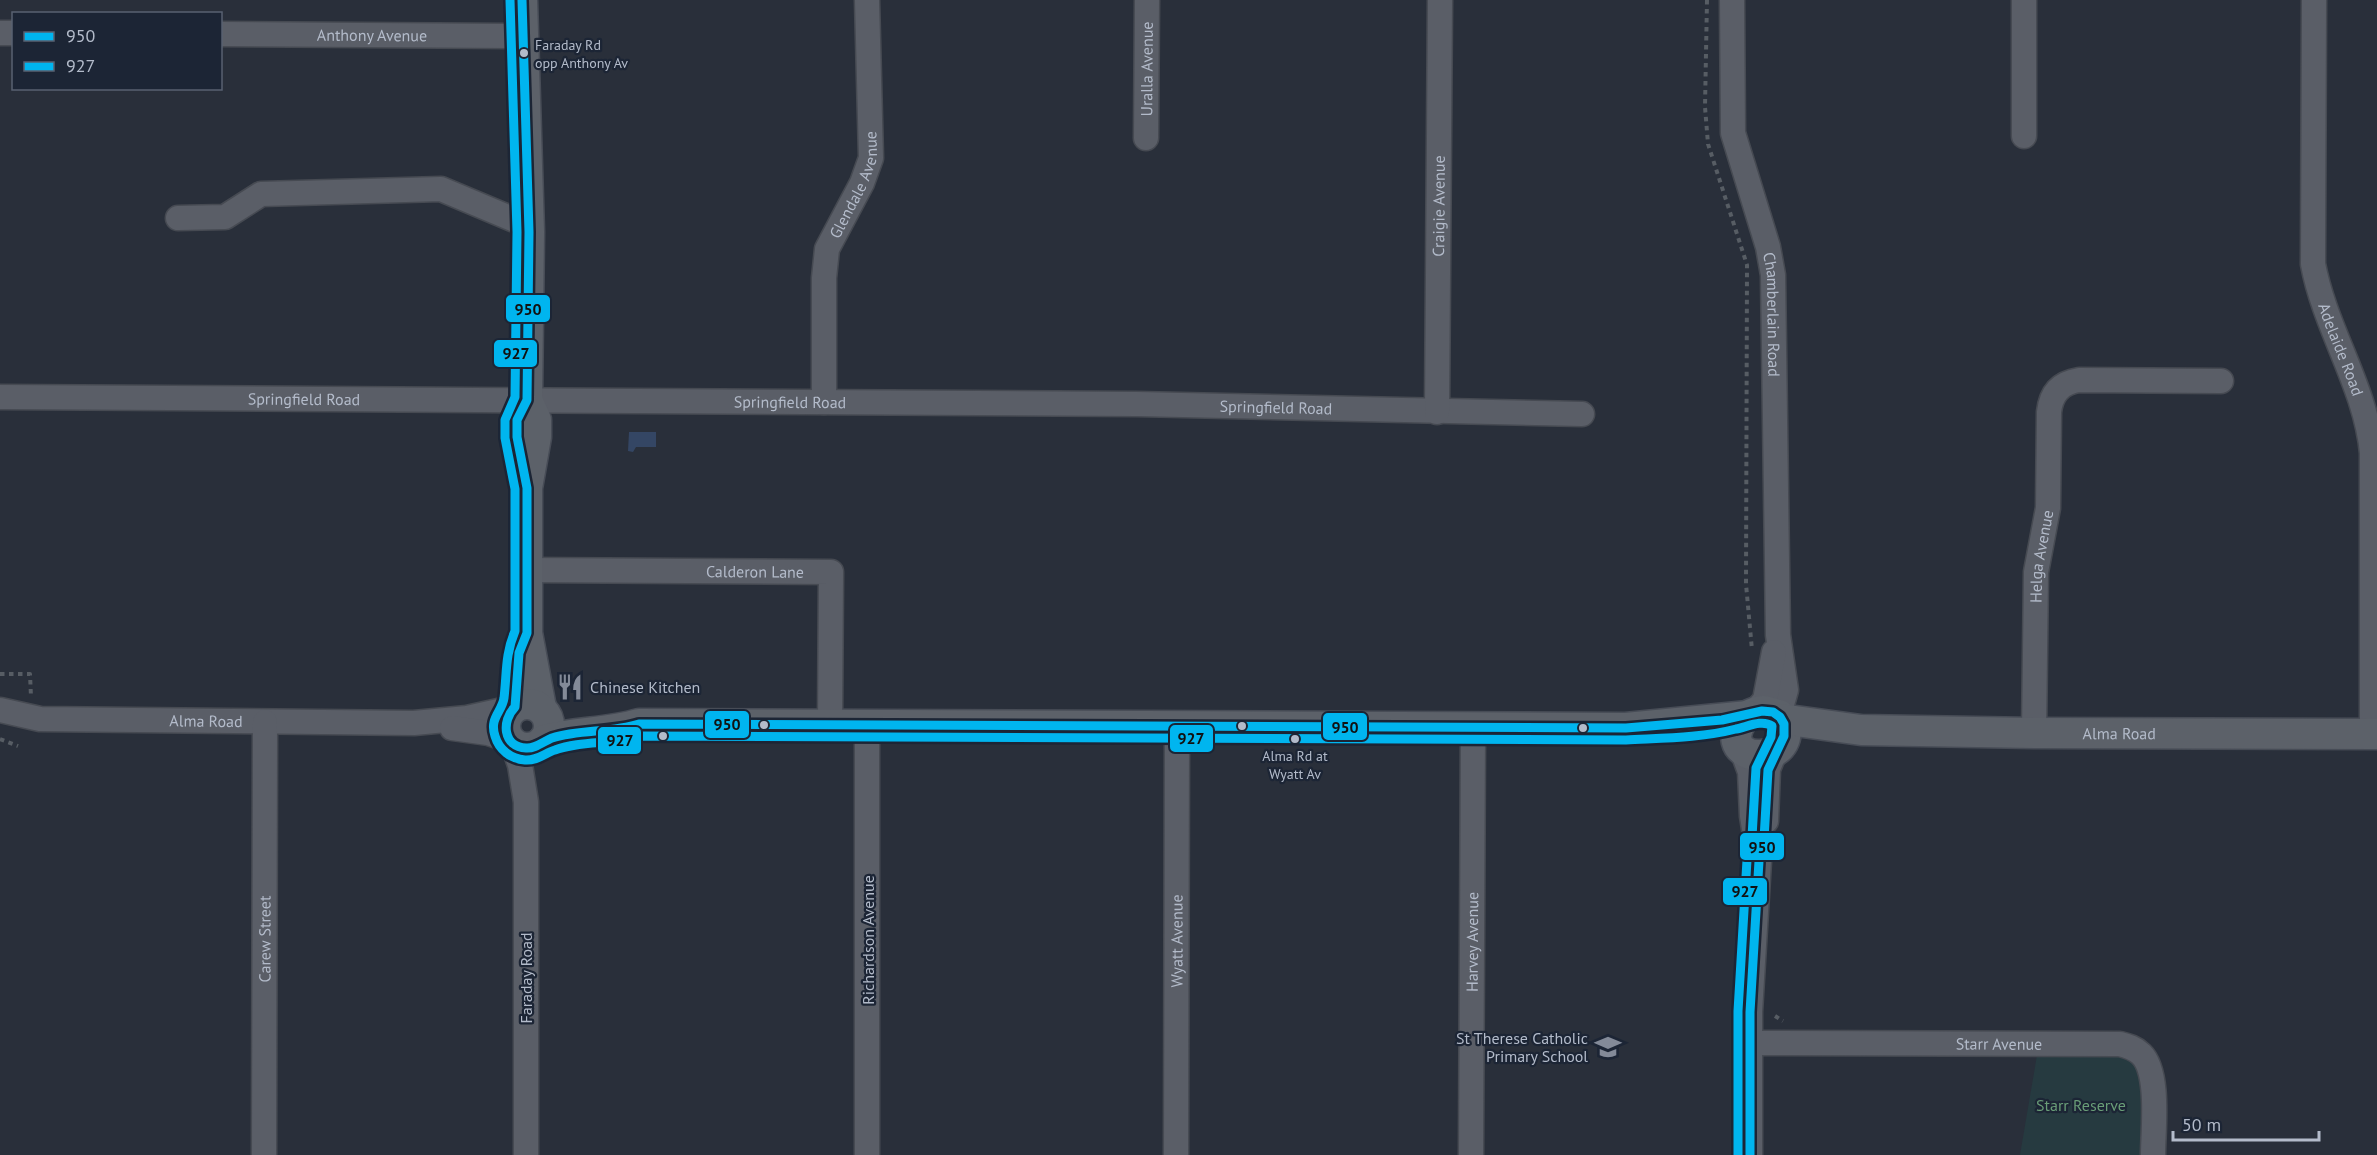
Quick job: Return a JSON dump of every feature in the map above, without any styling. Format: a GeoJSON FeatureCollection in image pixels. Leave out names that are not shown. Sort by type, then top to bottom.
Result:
{"type":"FeatureCollection","features":[{"type":"Feature","properties":{"kind":"main road","name":"Faraday Road"},"geometry":{"type":"LineString","coordinates":[[522,0],[528,226],[527,400],[518,420],[517,436],[527,488],[527,633],[519,652],[528,725]]}},
{"type":"Feature","properties":{"kind":"main road","name":"Alma Road"},"geometry":{"type":"LineString","coordinates":[[528,725],[560,736],[619,730],[639,724],[1626,729],[1638,735],[1716,736],[1763,731],[1861,730],[2374,734]]}},
{"type":"Feature","properties":{"kind":"street","name":"Glendale Avenue"},"geometry":{"type":"LineString","coordinates":[[824,402],[824,278],[827,249],[862,183],[871,158],[867,0]]}},
{"type":"Feature","properties":{"kind":"street","name":"Uralla Avenue"},"geometry":{"type":"LineString","coordinates":[[1146,138],[1147,0]]}},
{"type":"Feature","properties":{"kind":"street","name":"Craigie Avenue"},"geometry":{"type":"LineString","coordinates":[[1437,412],[1440,0]]}},
{"type":"Feature","properties":{"kind":"street","name":"Chamberlain Road"},"geometry":{"type":"LineString","coordinates":[[1732,0],[1733,133],[1768,247],[1773,275],[1778,635],[1765,700],[1763,731],[1768,769],[1764,846],[1759,861],[1750,1043],[1750,1155]]}},
{"type":"Feature","properties":{"kind":"street"},"geometry":{"type":"LineString","coordinates":[[2024,0],[2024,136]]}},
{"type":"Feature","properties":{"kind":"street","name":"Adelaide Road"},"geometry":{"type":"LineString","coordinates":[[2314,0],[2313,264],[2319,290],[2362,406],[2371,438],[2374,734]]}},
{"type":"Feature","properties":{"kind":"street","name":"Anthony Avenue"},"geometry":{"type":"LineString","coordinates":[[222,34],[523,36]]}},
{"type":"Feature","properties":{"kind":"street"},"geometry":{"type":"LineString","coordinates":[[178,218],[225,217],[261,194],[441,189],[528,226]]}},
{"type":"Feature","properties":{"kind":"street","name":"Helga Avenue"},"geometry":{"type":"LineString","coordinates":[[2034,733],[2036,581],[2049,493],[2050,402],[2056,391],[2057,375],[2079,380],[2221,381]]}},
{"type":"Feature","properties":{"kind":"street","name":"Springfield Road"},"geometry":{"type":"LineString","coordinates":[[0,397],[1137,404],[1581,414]]}},
{"type":"Feature","properties":{"kind":"street","name":"Calderon Lane"},"geometry":{"type":"LineString","coordinates":[[527,570],[831,573],[830,725]]}},
{"type":"Feature","properties":{"kind":"street","name":"Alma Road"},"geometry":{"type":"LineString","coordinates":[[0,710],[32,718],[414,723],[478,731],[528,725]]}},
{"type":"Feature","properties":{"kind":"street","name":"Carew Street"},"geometry":{"type":"LineString","coordinates":[[264,1155],[265,722]]}},
{"type":"Feature","properties":{"kind":"street","name":"Faraday Road"},"geometry":{"type":"LineString","coordinates":[[526,1155],[528,725]]}},
{"type":"Feature","properties":{"kind":"street","name":"Richardson Avenue"},"geometry":{"type":"LineString","coordinates":[[867,726],[867,1155]]}},
{"type":"Feature","properties":{"kind":"street","name":"Wyatt Avenue"},"geometry":{"type":"LineString","coordinates":[[1176,1155],[1177,726]]}},
{"type":"Feature","properties":{"kind":"street","name":"Harvey Avenue"},"geometry":{"type":"LineString","coordinates":[[1471,1155],[1473,728]]}},
{"type":"Feature","properties":{"kind":"street","name":"Starr Avenue"},"geometry":{"type":"LineString","coordinates":[[1750,1043],[2120,1044],[2137,1051],[2148,1065],[2153,1089],[2153,1155]]}},
{"type":"Feature","properties":{"kind":"path"},"geometry":{"type":"LineString","coordinates":[[1707,0],[1705,107],[1708,144],[1747,265],[1746,584],[1752,653]]}},
{"type":"Feature","properties":{"kind":"path"},"geometry":{"type":"LineString","coordinates":[[0,674],[30,674],[32,718]]}},
{"type":"Feature","properties":{"kind":"path"},"geometry":{"type":"LineString","coordinates":[[0,739],[18,746]]}},
{"type":"Feature","properties":{"kind":"green space","name":"Starr Reserve"},"geometry":{"type":"Polygon","coordinates":[[[2103,1054],[2127,1059],[2134,1063],[2143,1093],[2142,1155],[2020,1155],[2037,1055],[2103,1054]]]}},
{"type":"Feature","properties":{"kind":"water"},"geometry":{"type":"Polygon","coordinates":[[[629,432],[656,432],[656,447],[636,447],[633,452],[628,451],[629,432]]]}},
{"type":"Feature","properties":{"kind":"transit line","name":"927"},"geometry":{"type":"LineString","coordinates":[[510,0],[517,232],[515,397],[505,420],[505,438],[515,489],[515,631],[508,656],[503,703],[494,724],[497,741],[506,753],[515,758],[529,760],[565,747],[620,741],[641,736],[1626,740],[1695,736],[1759,723],[1768,724],[1772,726],[1771,737],[1756,768],[1752,837],[1747,860],[1738,1011],[1738,1155]]}},
{"type":"Feature","properties":{"kind":"transit line","name":"950"},"geometry":{"type":"LineString","coordinates":[[522,0],[529,232],[527,400],[517,420],[517,437],[527,488],[527,633],[519,653],[515,707],[506,726],[513,743],[518,747],[529,748],[563,735],[618,729],[639,724],[1626,728],[1722,720],[1762,711],[1773,712],[1784,724],[1784,736],[1768,770],[1764,839],[1759,861],[1750,1012],[1750,1155]]}},
{"type":"Feature","properties":{"kind":"place","name":"Faraday Rd opp Anthony Av"},"geometry":{"type":"Point","coordinates":[524,53]}},
{"type":"Feature","properties":{"kind":"place","name":"Chinese Kitchen"},"geometry":{"type":"Point","coordinates":[570,687]}},
{"type":"Feature","properties":{"kind":"place","name":"Alma Rd at Wyatt Av"},"geometry":{"type":"Point","coordinates":[1295,739]}},
{"type":"Feature","properties":{"kind":"place","name":"St Therese Catholic Primary School"},"geometry":{"type":"Point","coordinates":[1608,1047]}}]}
